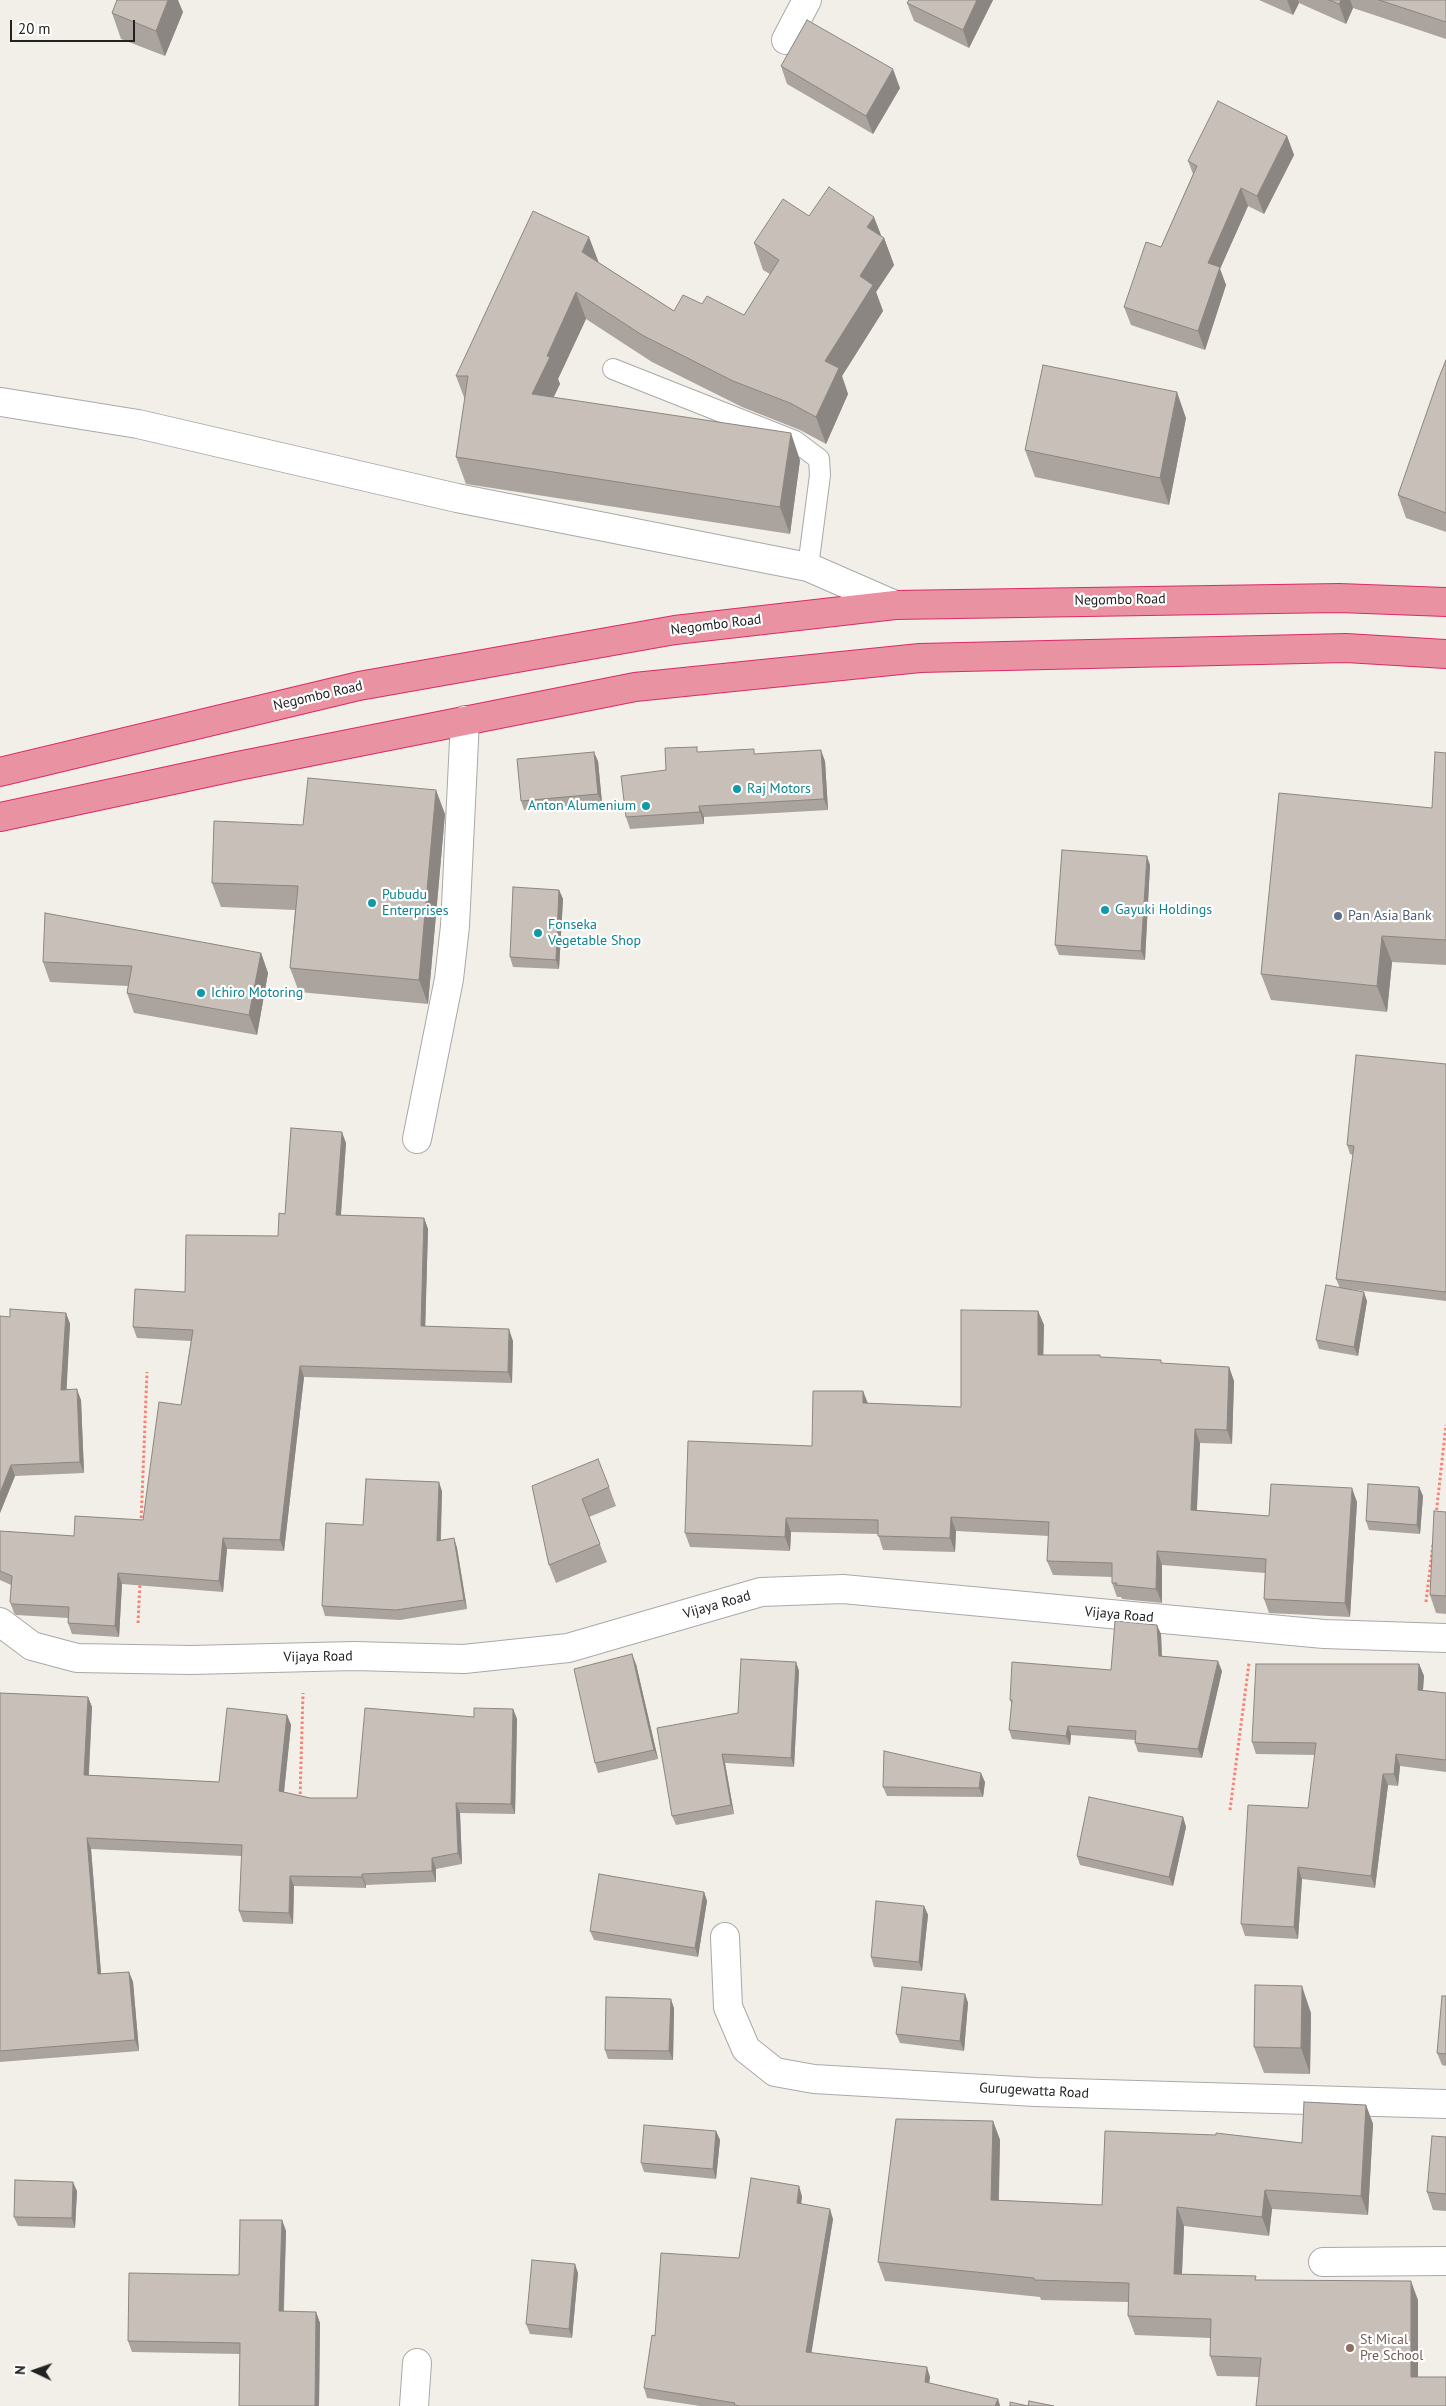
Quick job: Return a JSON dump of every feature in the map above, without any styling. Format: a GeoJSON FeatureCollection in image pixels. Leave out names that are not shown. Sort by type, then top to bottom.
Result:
{"type":"FeatureCollection","features":[{"type":"Feature","properties":{"kind":"highway","name":"Negombo Road"},"geometry":{"type":"LineString","coordinates":[[0,772],[359,686],[675,630],[895,604],[1339,598],[1446,602]]}},
{"type":"Feature","properties":{"kind":"highway"},"geometry":{"type":"LineString","coordinates":[[0,817],[465,720],[635,687],[920,658],[1346,648],[1446,654]]}},
{"type":"Feature","properties":{"kind":"street"},"geometry":{"type":"LineString","coordinates":[[786,40],[807,0]]}},
{"type":"Feature","properties":{"kind":"street"},"geometry":{"type":"LineString","coordinates":[[1,402],[138,424],[457,498],[808,567],[895,604]]}},
{"type":"Feature","properties":{"kind":"street"},"geometry":{"type":"LineString","coordinates":[[416,1138],[449,979],[454,935],[465,720]]}},
{"type":"Feature","properties":{"kind":"street","name":"Vijaya Road"},"geometry":{"type":"LineString","coordinates":[[0,1622],[32,1646],[77,1658],[304,1657],[464,1659],[568,1648],[762,1592],[843,1589],[1324,1634],[1434,1638]]}},
{"type":"Feature","properties":{"kind":"street","name":"Gurugewatta Road"},"geometry":{"type":"LineString","coordinates":[[725,1937],[728,2007],[746,2049],[775,2072],[814,2079],[1035,2092],[1446,2104]]}},
{"type":"Feature","properties":{"kind":"street"},"geometry":{"type":"LineString","coordinates":[[1322,2262],[1446,2262]]}},
{"type":"Feature","properties":{"kind":"street"},"geometry":{"type":"LineString","coordinates":[[414,2406],[417,2363]]}},
{"type":"Feature","properties":{"kind":"lane"},"geometry":{"type":"LineString","coordinates":[[613,370],[795,441],[819,459],[820,475],[808,567]]}},
{"type":"Feature","properties":{"kind":"path"},"geometry":{"type":"LineString","coordinates":[[141,1530],[146,1372]]}},
{"type":"Feature","properties":{"kind":"path"},"geometry":{"type":"LineString","coordinates":[[1435,1522],[1446,1425]]}},
{"type":"Feature","properties":{"kind":"path"},"geometry":{"type":"LineString","coordinates":[[1433,1541],[1434,1638]]}},
{"type":"Feature","properties":{"kind":"path"},"geometry":{"type":"LineString","coordinates":[[137,1659],[140,1580]]}},
{"type":"Feature","properties":{"kind":"path"},"geometry":{"type":"LineString","coordinates":[[1230,1810],[1253,1628]]}},
{"type":"Feature","properties":{"kind":"path"},"geometry":{"type":"LineString","coordinates":[[300,1801],[304,1657]]}},
{"type":"Feature","properties":{"kind":"building"},"geometry":{"type":"Polygon","coordinates":[[[117,0],[168,0],[156,31],[112,13],[117,0]]]}},
{"type":"Feature","properties":{"kind":"building"},"geometry":{"type":"Polygon","coordinates":[[[909,0],[977,0],[963,30],[907,3],[909,0]]]}},
{"type":"Feature","properties":{"kind":"building"},"geometry":{"type":"Polygon","coordinates":[[[1329,0],[1341,0],[1339,4],[1329,0]]]}},
{"type":"Feature","properties":{"kind":"building"},"geometry":{"type":"Polygon","coordinates":[[[1379,0],[1446,0],[1446,22],[1379,0]]]}},
{"type":"Feature","properties":{"kind":"building"},"geometry":{"type":"Polygon","coordinates":[[[807,20],[893,69],[866,116],[781,66],[807,20]]]}},
{"type":"Feature","properties":{"kind":"building"},"geometry":{"type":"Polygon","coordinates":[[[1218,101],[1287,136],[1257,196],[1241,188],[1208,263],[1220,267],[1198,331],[1124,307],[1146,242],[1161,247],[1197,166],[1188,161],[1218,101]]]}},
{"type":"Feature","properties":{"kind":"building"},"geometry":{"type":"Polygon","coordinates":[[[829,187],[874,217],[867,227],[884,238],[860,276],[873,285],[825,361],[839,368],[816,417],[790,403],[733,381],[642,335],[576,292],[547,356],[550,357],[532,394],[791,433],[780,507],[456,457],[468,376],[456,376],[533,211],[589,237],[582,252],[674,311],[683,295],[702,304],[707,296],[744,315],[779,260],[754,243],[783,199],[809,216],[829,187]]]}},
{"type":"Feature","properties":{"kind":"building"},"geometry":{"type":"Polygon","coordinates":[[[1446,360],[1446,513],[1398,495],[1446,360]]]}},
{"type":"Feature","properties":{"kind":"building"},"geometry":{"type":"Polygon","coordinates":[[[1043,365],[1177,392],[1160,478],[1025,450],[1043,365]]]}},
{"type":"Feature","properties":{"kind":"building"},"geometry":{"type":"Polygon","coordinates":[[[697,747],[697,752],[754,749],[754,754],[821,750],[824,799],[699,806],[700,812],[626,817],[621,776],[666,770],[665,748],[697,747]]]}},
{"type":"Feature","properties":{"kind":"building"},"geometry":{"type":"Polygon","coordinates":[[[594,752],[598,794],[521,801],[517,759],[594,752]]]}},
{"type":"Feature","properties":{"kind":"building"},"geometry":{"type":"Polygon","coordinates":[[[1435,752],[1446,753],[1446,940],[1382,936],[1377,986],[1261,974],[1279,793],[1432,808],[1435,752]]]}},
{"type":"Feature","properties":{"kind":"building","name":"Pubudu Enterprises"},"geometry":{"type":"Polygon","coordinates":[[[308,778],[436,790],[419,980],[290,968],[298,886],[212,883],[214,821],[303,825],[308,778]]]}},
{"type":"Feature","properties":{"kind":"building","name":"Gayuki Holdings"},"geometry":{"type":"Polygon","coordinates":[[[1062,850],[1147,856],[1141,951],[1055,945],[1062,850]]]}},
{"type":"Feature","properties":{"kind":"building","name":"Fonseka Vegetable Shop"},"geometry":{"type":"Polygon","coordinates":[[[513,887],[559,890],[556,960],[510,957],[513,887]]]}},
{"type":"Feature","properties":{"kind":"building"},"geometry":{"type":"Polygon","coordinates":[[[45,913],[261,953],[249,1015],[127,993],[132,966],[43,962],[45,913]]]}},
{"type":"Feature","properties":{"kind":"building"},"geometry":{"type":"Polygon","coordinates":[[[1356,1055],[1446,1064],[1446,1292],[1336,1279],[1354,1146],[1347,1145],[1356,1055]]]}},
{"type":"Feature","properties":{"kind":"building"},"geometry":{"type":"Polygon","coordinates":[[[291,1128],[342,1132],[336,1215],[424,1218],[421,1326],[509,1329],[508,1372],[300,1366],[280,1540],[223,1538],[219,1581],[118,1573],[115,1626],[68,1623],[69,1607],[12,1604],[10,1602],[12,1576],[0,1571],[0,1531],[74,1536],[75,1516],[143,1520],[159,1402],[181,1405],[193,1330],[133,1327],[135,1289],[185,1292],[186,1235],[278,1236],[279,1213],[285,1214],[291,1128]]]}},
{"type":"Feature","properties":{"kind":"building"},"geometry":{"type":"Polygon","coordinates":[[[1326,1285],[1364,1292],[1354,1347],[1316,1340],[1326,1285]]]}},
{"type":"Feature","properties":{"kind":"building"},"geometry":{"type":"Polygon","coordinates":[[[10,1309],[66,1313],[61,1390],[77,1389],[80,1462],[11,1465],[0,1493],[0,1316],[10,1317],[10,1309]]]}},
{"type":"Feature","properties":{"kind":"building"},"geometry":{"type":"Polygon","coordinates":[[[961,1310],[1038,1311],[1038,1355],[1100,1355],[1100,1357],[1161,1360],[1161,1363],[1229,1367],[1227,1430],[1195,1429],[1191,1510],[1269,1516],[1271,1484],[1352,1488],[1345,1603],[1264,1599],[1266,1559],[1157,1551],[1156,1589],[1116,1585],[1117,1583],[1112,1583],[1112,1563],[1047,1561],[1049,1522],[951,1517],[950,1538],[878,1536],[878,1520],[786,1518],[785,1537],[685,1533],[688,1441],[812,1446],[813,1391],[863,1391],[863,1403],[961,1407],[961,1310]]]}},
{"type":"Feature","properties":{"kind":"building"},"geometry":{"type":"Polygon","coordinates":[[[598,1459],[609,1487],[582,1499],[600,1544],[549,1565],[532,1486],[598,1459]]]}},
{"type":"Feature","properties":{"kind":"building"},"geometry":{"type":"Polygon","coordinates":[[[366,1479],[439,1482],[437,1541],[454,1538],[464,1600],[396,1610],[322,1606],[326,1523],[363,1525],[366,1479]]]}},
{"type":"Feature","properties":{"kind":"building"},"geometry":{"type":"Polygon","coordinates":[[[1368,1484],[1419,1487],[1417,1525],[1366,1521],[1368,1484]]]}},
{"type":"Feature","properties":{"kind":"building"},"geometry":{"type":"Polygon","coordinates":[[[1434,1511],[1446,1512],[1446,1596],[1430,1595],[1434,1511]]]}},
{"type":"Feature","properties":{"kind":"building"},"geometry":{"type":"Polygon","coordinates":[[[1115,1621],[1157,1625],[1159,1656],[1218,1661],[1198,1749],[1135,1743],[1136,1731],[1068,1726],[1066,1736],[1009,1730],[1012,1700],[1010,1700],[1012,1662],[1111,1670],[1115,1621]]]}},
{"type":"Feature","properties":{"kind":"building"},"geometry":{"type":"Polygon","coordinates":[[[632,1654],[654,1750],[595,1763],[574,1669],[632,1654]]]}},
{"type":"Feature","properties":{"kind":"building"},"geometry":{"type":"Polygon","coordinates":[[[741,1659],[796,1662],[791,1758],[722,1754],[731,1805],[672,1816],[657,1728],[738,1713],[741,1659]]]}},
{"type":"Feature","properties":{"kind":"building"},"geometry":{"type":"Polygon","coordinates":[[[1256,1664],[1419,1664],[1418,1690],[1446,1693],[1446,1760],[1396,1754],[1394,1774],[1383,1774],[1371,1876],[1298,1867],[1294,1927],[1241,1924],[1248,1805],[1308,1808],[1316,1743],[1252,1742],[1256,1664]]]}},
{"type":"Feature","properties":{"kind":"building"},"geometry":{"type":"Polygon","coordinates":[[[0,1693],[88,1697],[84,1775],[219,1782],[227,1708],[287,1715],[279,1791],[310,1798],[357,1798],[365,1708],[474,1717],[474,1708],[513,1709],[511,1804],[456,1803],[458,1853],[432,1858],[432,1871],[362,1874],[362,1877],[290,1876],[289,1913],[239,1911],[242,1845],[87,1838],[98,1974],[129,1972],[135,2040],[0,2051],[0,1693]]]}},
{"type":"Feature","properties":{"kind":"building"},"geometry":{"type":"Polygon","coordinates":[[[884,1751],[981,1773],[979,1788],[883,1787],[884,1751]]]}},
{"type":"Feature","properties":{"kind":"building"},"geometry":{"type":"Polygon","coordinates":[[[1089,1797],[1183,1817],[1169,1877],[1077,1856],[1089,1797]]]}},
{"type":"Feature","properties":{"kind":"building"},"geometry":{"type":"Polygon","coordinates":[[[599,1874],[704,1892],[695,1948],[590,1931],[599,1874]]]}},
{"type":"Feature","properties":{"kind":"building"},"geometry":{"type":"Polygon","coordinates":[[[876,1901],[924,1906],[919,1962],[871,1957],[876,1901]]]}},
{"type":"Feature","properties":{"kind":"building"},"geometry":{"type":"Polygon","coordinates":[[[1255,1985],[1302,1986],[1301,2048],[1254,2047],[1255,1985]]]}},
{"type":"Feature","properties":{"kind":"building"},"geometry":{"type":"Polygon","coordinates":[[[902,1987],[965,1994],[960,2041],[896,2034],[902,1987]]]}},
{"type":"Feature","properties":{"kind":"building"},"geometry":{"type":"Polygon","coordinates":[[[1442,1996],[1446,1996],[1446,2054],[1437,2053],[1442,1996]]]}},
{"type":"Feature","properties":{"kind":"building"},"geometry":{"type":"Polygon","coordinates":[[[606,1997],[671,1999],[669,2051],[605,2050],[606,1997]]]}},
{"type":"Feature","properties":{"kind":"building"},"geometry":{"type":"Polygon","coordinates":[[[1304,2102],[1366,2105],[1361,2196],[1265,2190],[1262,2217],[1177,2207],[1174,2274],[1256,2276],[1255,2280],[1411,2281],[1411,2377],[1446,2377],[1446,2406],[1256,2406],[1261,2358],[1210,2356],[1211,2319],[1128,2316],[1129,2283],[1034,2280],[1034,2278],[878,2262],[896,2119],[993,2121],[991,2200],[1102,2205],[1105,2131],[1216,2135],[1216,2133],[1302,2143],[1304,2102]]]}},
{"type":"Feature","properties":{"kind":"building"},"geometry":{"type":"Polygon","coordinates":[[[644,2125],[716,2131],[713,2169],[641,2163],[644,2125]]]}},
{"type":"Feature","properties":{"kind":"building"},"geometry":{"type":"Polygon","coordinates":[[[1432,2136],[1446,2137],[1446,2194],[1427,2192],[1432,2136]]]}},
{"type":"Feature","properties":{"kind":"building"},"geometry":{"type":"Polygon","coordinates":[[[751,2178],[799,2186],[797,2203],[830,2209],[806,2352],[927,2367],[925,2382],[998,2399],[995,2406],[740,2406],[734,2405],[735,2403],[644,2388],[652,2335],[655,2336],[661,2253],[739,2258],[751,2178]]]}},
{"type":"Feature","properties":{"kind":"building"},"geometry":{"type":"Polygon","coordinates":[[[15,2180],[73,2182],[72,2218],[14,2217],[15,2180]]]}},
{"type":"Feature","properties":{"kind":"building"},"geometry":{"type":"Polygon","coordinates":[[[240,2220],[282,2220],[279,2311],[316,2312],[315,2406],[239,2406],[240,2343],[128,2341],[129,2273],[239,2275],[240,2220]]]}},
{"type":"Feature","properties":{"kind":"building"},"geometry":{"type":"Polygon","coordinates":[[[532,2260],[575,2264],[569,2329],[526,2324],[532,2260]]]}},
{"type":"Feature","properties":{"kind":"building"},"geometry":{"type":"Polygon","coordinates":[[[1029,2401],[1054,2406],[1028,2406],[1029,2401]]]}},
{"type":"Feature","properties":{"kind":"building"},"geometry":{"type":"Polygon","coordinates":[[[1010,2402],[1028,2406],[1010,2406],[1010,2402]]]}},
{"type":"Feature","properties":{"kind":"place","name":"Raj Motors"},"geometry":{"type":"Point","coordinates":[737,789]}},
{"type":"Feature","properties":{"kind":"place","name":"Anton Alumenium"},"geometry":{"type":"Point","coordinates":[646,806]}},
{"type":"Feature","properties":{"kind":"place","name":"Pubudu Enterprises"},"geometry":{"type":"Point","coordinates":[372,903]}},
{"type":"Feature","properties":{"kind":"place","name":"Gayuki Holdings"},"geometry":{"type":"Point","coordinates":[1105,910]}},
{"type":"Feature","properties":{"kind":"place","name":"Pan Asia Bank"},"geometry":{"type":"Point","coordinates":[1338,916]}},
{"type":"Feature","properties":{"kind":"place","name":"Fonseka Vegetable Shop"},"geometry":{"type":"Point","coordinates":[538,933]}},
{"type":"Feature","properties":{"kind":"place","name":"Ichiro Motoring"},"geometry":{"type":"Point","coordinates":[201,993]}},
{"type":"Feature","properties":{"kind":"place","name":"St Mical Pre School"},"geometry":{"type":"Point","coordinates":[1350,2348]}}]}
